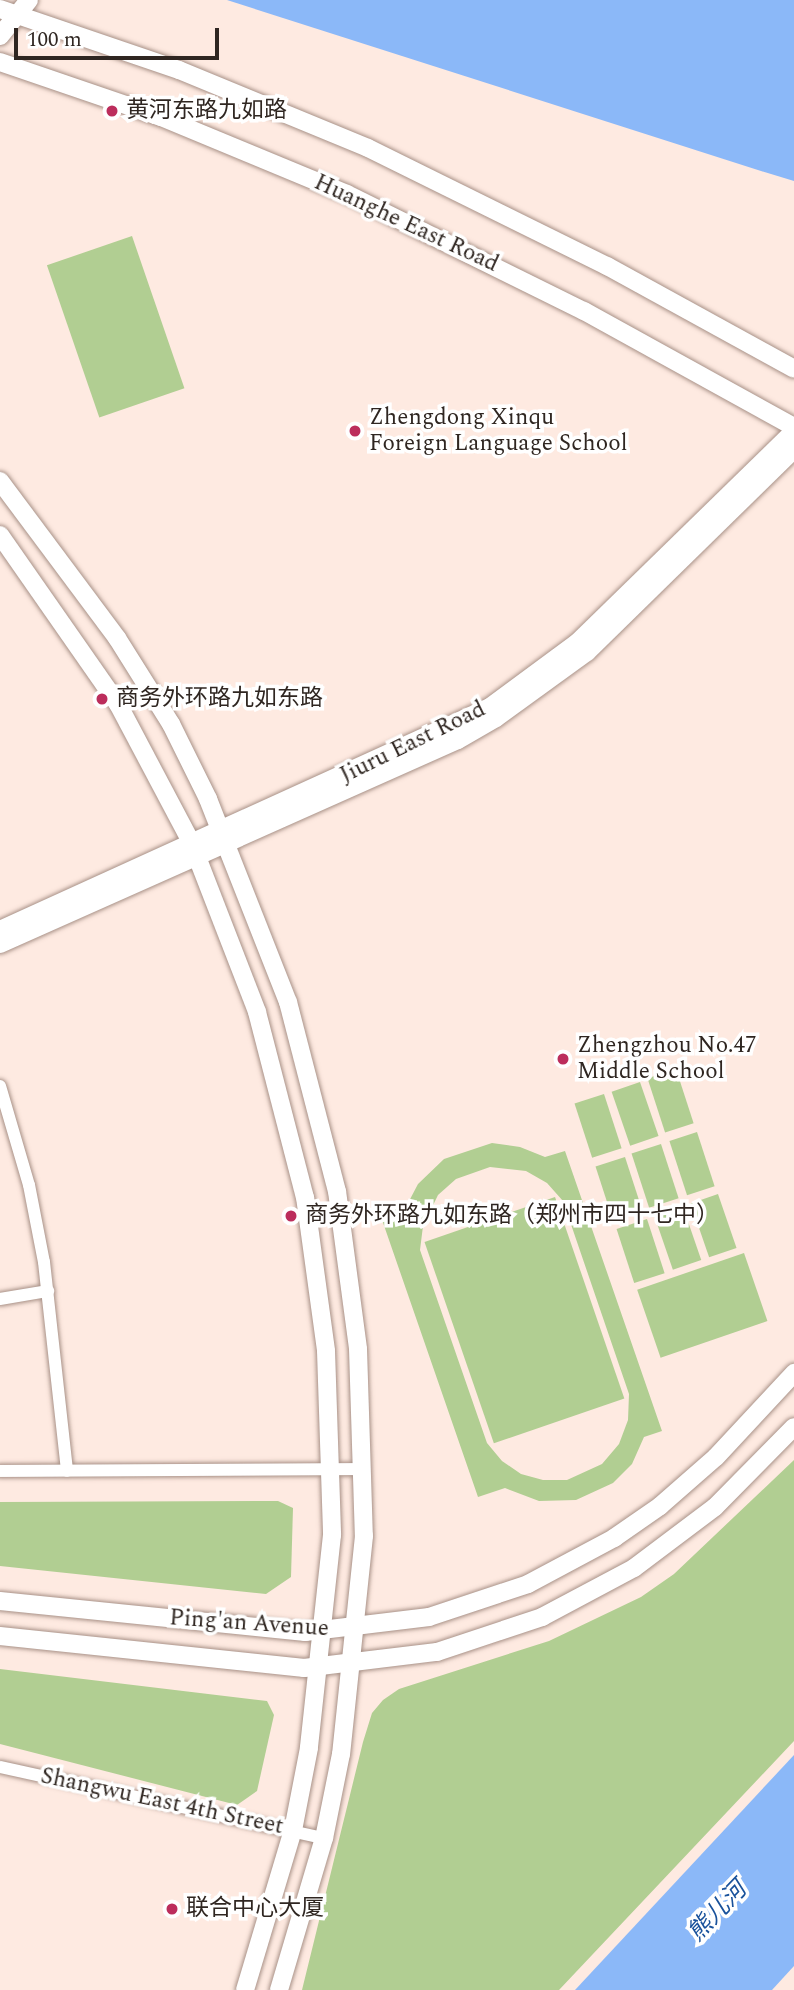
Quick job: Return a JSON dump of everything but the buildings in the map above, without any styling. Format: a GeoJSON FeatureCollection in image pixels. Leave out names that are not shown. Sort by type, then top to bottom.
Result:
{"type":"FeatureCollection","features":[{"type":"Feature","properties":{"kind":"main road"},"geometry":{"type":"LineString","coordinates":[[6,9],[30,0]]}},
{"type":"Feature","properties":{"kind":"main road"},"geometry":{"type":"LineString","coordinates":[[0,36],[6,9]]}},
{"type":"Feature","properties":{"kind":"main road"},"geometry":{"type":"LineString","coordinates":[[6,9],[179,70],[368,148],[607,266],[794,369]]}},
{"type":"Feature","properties":{"kind":"main road","name":"Huanghe East Road"},"geometry":{"type":"LineString","coordinates":[[0,62],[161,117],[347,194],[584,311],[794,429]]}},
{"type":"Feature","properties":{"kind":"main road","name":"Jiuru East Road"},"geometry":{"type":"LineString","coordinates":[[0,944],[452,728],[523,685],[578,642],[794,429]]}},
{"type":"Feature","properties":{"kind":"main road","name":"Jiuru East Road"},"geometry":{"type":"LineString","coordinates":[[224,836],[458,740],[531,695],[587,652],[794,449]]}},
{"type":"Feature","properties":{"kind":"main road"},"geometry":{"type":"LineString","coordinates":[[0,481],[52,544],[148,686],[224,836],[280,977],[327,1140],[354,1297],[364,1469],[356,1628],[348,1714],[324,1838],[279,1990]]}},
{"type":"Feature","properties":{"kind":"main road"},"geometry":{"type":"LineString","coordinates":[[0,535],[118,704],[195,850],[257,1012],[295,1148],[321,1301],[332,1469],[320,1667],[293,1830],[245,1990]]}},
{"type":"Feature","properties":{"kind":"main road","name":"Jiuru East Road"},"geometry":{"type":"LineString","coordinates":[[0,930],[195,850]]}},
{"type":"Feature","properties":{"kind":"main road","name":"Ping'an Avenue"},"geometry":{"type":"LineString","coordinates":[[0,1601],[248,1628],[323,1631],[429,1617],[481,1601],[572,1563],[681,1489],[794,1373]]}},
{"type":"Feature","properties":{"kind":"main road","name":"Ping'an Avenue"},"geometry":{"type":"LineString","coordinates":[[0,1636],[245,1664],[320,1667],[437,1652],[542,1617],[589,1595],[682,1534],[794,1427]]}},
{"type":"Feature","properties":{"kind":"street"},"geometry":{"type":"LineString","coordinates":[[0,1086],[6,1129],[48,1291],[66,1471]]}},
{"type":"Feature","properties":{"kind":"street"},"geometry":{"type":"LineString","coordinates":[[0,1298],[48,1291]]}},
{"type":"Feature","properties":{"kind":"street"},"geometry":{"type":"LineString","coordinates":[[0,1471],[364,1469]]}},
{"type":"Feature","properties":{"kind":"street","name":"Shangwu East 4th Street"},"geometry":{"type":"LineString","coordinates":[[0,1767],[324,1838]]}},
{"type":"Feature","properties":{"kind":"green space"},"geometry":{"type":"Polygon","coordinates":[[[132,236],[184,388],[99,418],[47,265],[132,236]]]}},
{"type":"Feature","properties":{"kind":"green space"},"geometry":{"type":"Polygon","coordinates":[[[676,1069],[694,1123],[665,1132],[647,1078],[676,1069]]]}},
{"type":"Feature","properties":{"kind":"green space"},"geometry":{"type":"Polygon","coordinates":[[[640,1082],[659,1136],[630,1146],[612,1092],[640,1082]]]}},
{"type":"Feature","properties":{"kind":"green space"},"geometry":{"type":"Polygon","coordinates":[[[604,1094],[622,1148],[592,1158],[575,1104],[604,1094]]]}},
{"type":"Feature","properties":{"kind":"green space"},"geometry":{"type":"Polygon","coordinates":[[[697,1132],[715,1186],[687,1195],[669,1141],[697,1132]]]}},
{"type":"Feature","properties":{"kind":"green space"},"geometry":{"type":"Polygon","coordinates":[[[492,1143],[520,1147],[545,1157],[565,1151],[662,1431],[644,1437],[632,1464],[613,1483],[576,1500],[539,1501],[505,1488],[478,1497],[380,1214],[407,1205],[418,1184],[444,1159],[492,1143]],[[490,1167],[456,1179],[438,1195],[423,1226],[420,1250],[487,1443],[502,1461],[521,1474],[543,1480],[567,1480],[602,1464],[619,1444],[628,1420],[629,1394],[563,1201],[547,1183],[526,1171],[490,1167]]]}},
{"type":"Feature","properties":{"kind":"green space"},"geometry":{"type":"Polygon","coordinates":[[[661,1144],[679,1198],[649,1208],[632,1154],[661,1144]]]}},
{"type":"Feature","properties":{"kind":"green space"},"geometry":{"type":"Polygon","coordinates":[[[625,1157],[643,1211],[613,1221],[596,1167],[625,1157]]]}},
{"type":"Feature","properties":{"kind":"green space"},"geometry":{"type":"Polygon","coordinates":[[[718,1194],[737,1248],[709,1257],[691,1203],[718,1194]]]}},
{"type":"Feature","properties":{"kind":"green space"},"geometry":{"type":"Polygon","coordinates":[[[555,1197],[624,1398],[494,1443],[425,1242],[555,1197]]]}},
{"type":"Feature","properties":{"kind":"green space"},"geometry":{"type":"Polygon","coordinates":[[[683,1207],[701,1260],[673,1270],[655,1217],[683,1207]]]}},
{"type":"Feature","properties":{"kind":"green space"},"geometry":{"type":"Polygon","coordinates":[[[647,1219],[665,1273],[634,1283],[617,1229],[647,1219]]]}},
{"type":"Feature","properties":{"kind":"green space"},"geometry":{"type":"Polygon","coordinates":[[[744,1253],[767,1321],[661,1358],[637,1290],[744,1253]]]}},
{"type":"Feature","properties":{"kind":"green space"},"geometry":{"type":"Polygon","coordinates":[[[794,1460],[794,1741],[559,1990],[302,1990],[363,1742],[372,1713],[383,1700],[399,1689],[549,1641],[641,1597],[674,1574],[794,1460]]]}},
{"type":"Feature","properties":{"kind":"green space"},"geometry":{"type":"Polygon","coordinates":[[[278,1501],[293,1508],[291,1577],[266,1594],[0,1566],[0,1502],[278,1501]]]}},
{"type":"Feature","properties":{"kind":"green space"},"geometry":{"type":"Polygon","coordinates":[[[0,1669],[267,1701],[274,1715],[257,1791],[237,1805],[0,1744],[0,1669]]]}},
{"type":"Feature","properties":{"kind":"water"},"geometry":{"type":"Polygon","coordinates":[[[227,0],[794,0],[794,181],[761,171],[227,0]]]}},
{"type":"Feature","properties":{"kind":"water","name":"熊儿河"},"geometry":{"type":"Polygon","coordinates":[[[794,1755],[794,1966],[772,1990],[575,1990],[794,1755]]]}},
{"type":"Feature","properties":{"kind":"place","name":"黄河东路九如路"},"geometry":{"type":"Point","coordinates":[112,111]}},
{"type":"Feature","properties":{"kind":"place","name":"Zhengdong Xinqu Foreign Language School"},"geometry":{"type":"Point","coordinates":[355,431]}},
{"type":"Feature","properties":{"kind":"place","name":"商务外环路九如东路"},"geometry":{"type":"Point","coordinates":[102,699]}},
{"type":"Feature","properties":{"kind":"place","name":"Zhengzhou No.47 Middle School"},"geometry":{"type":"Point","coordinates":[563,1059]}},
{"type":"Feature","properties":{"kind":"place","name":"商务外环路九如东路（郑州市四十七中）"},"geometry":{"type":"Point","coordinates":[291,1216]}},
{"type":"Feature","properties":{"kind":"place","name":"联合中心大厦"},"geometry":{"type":"Point","coordinates":[172,1909]}}]}
